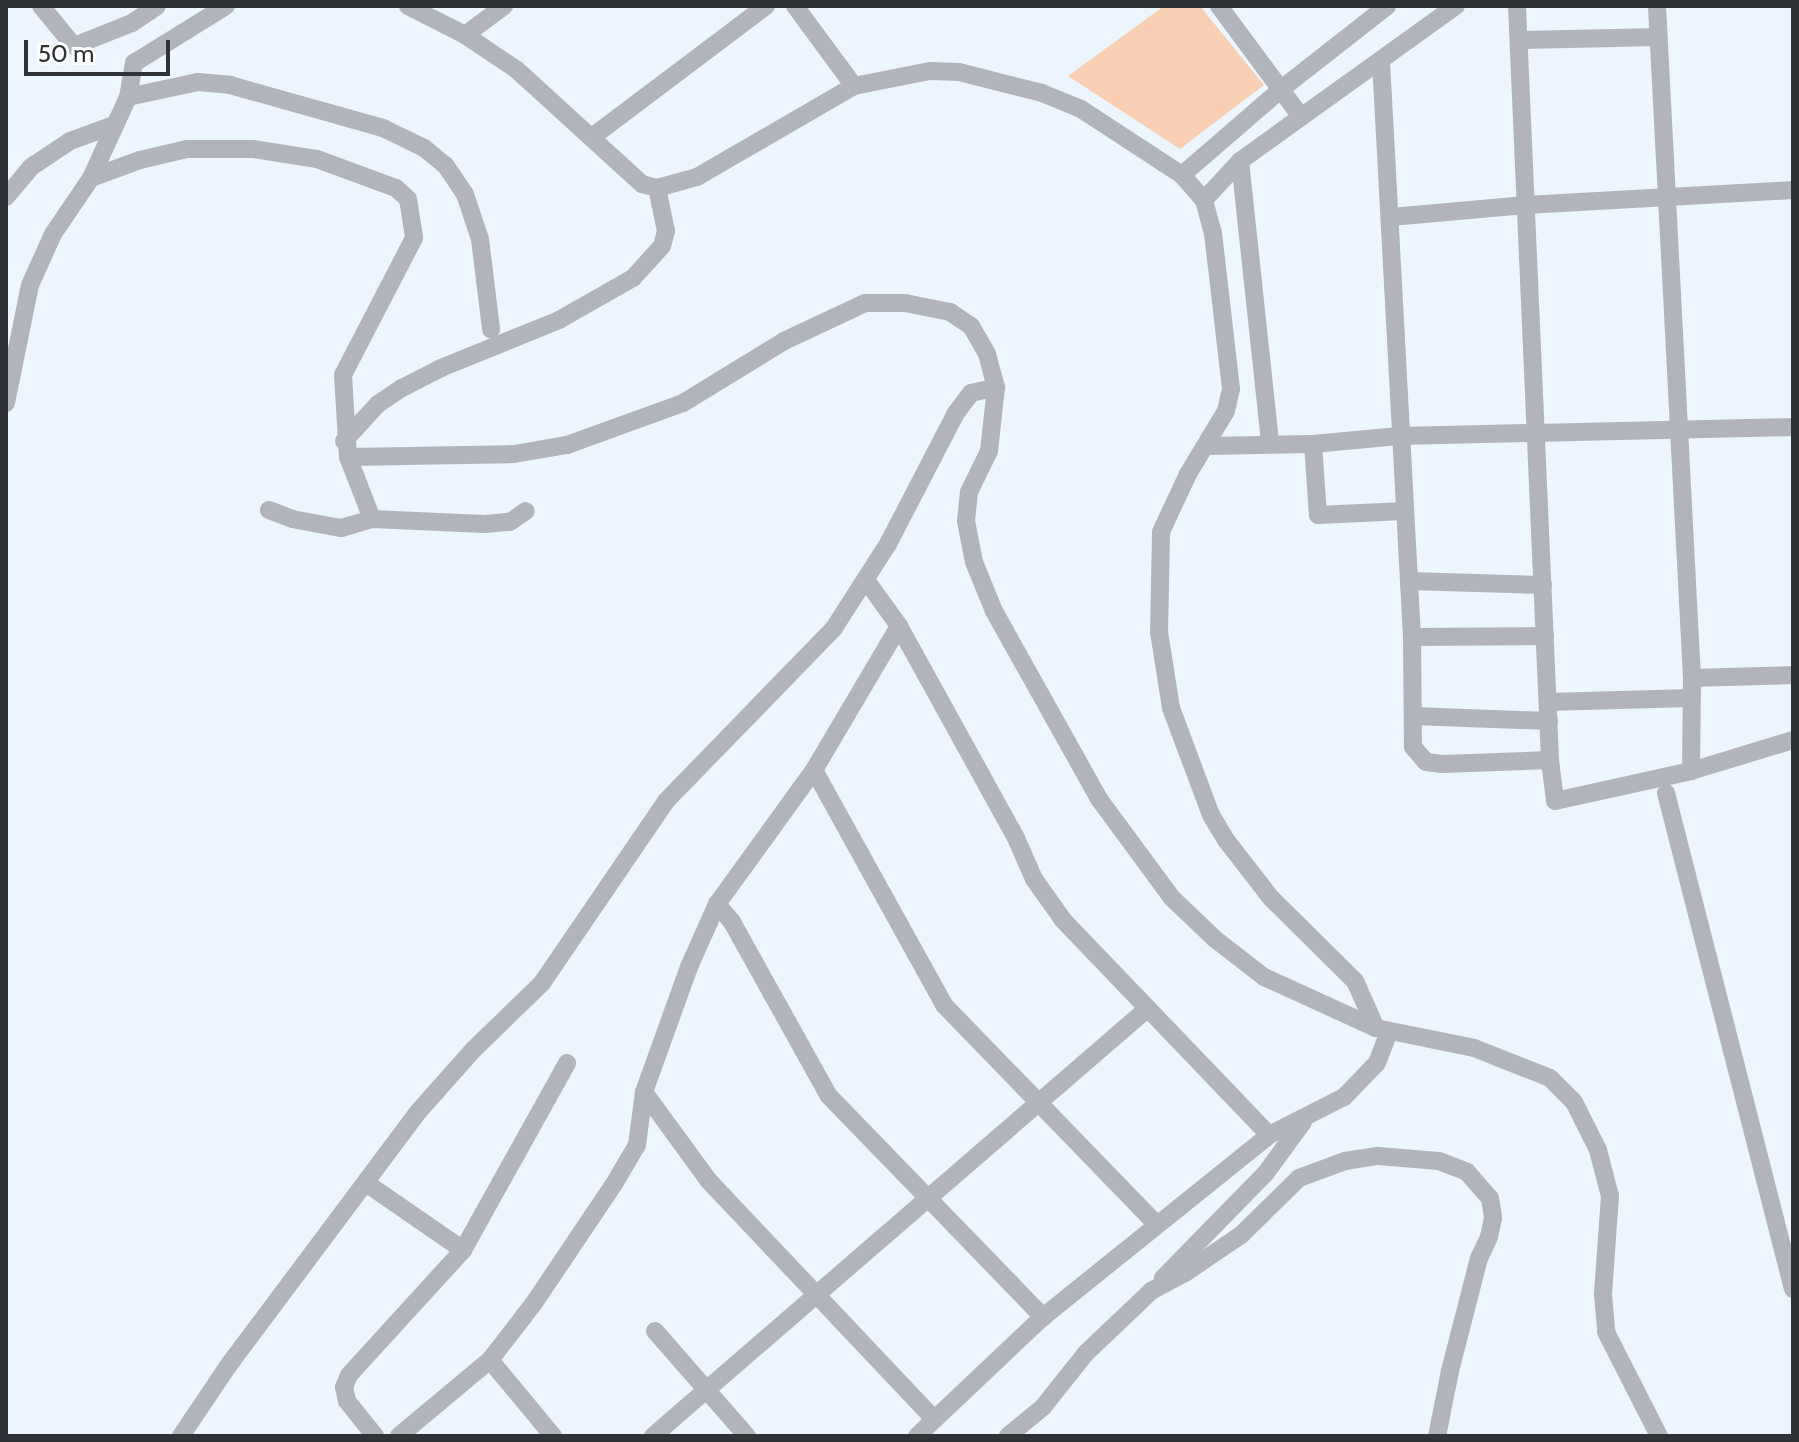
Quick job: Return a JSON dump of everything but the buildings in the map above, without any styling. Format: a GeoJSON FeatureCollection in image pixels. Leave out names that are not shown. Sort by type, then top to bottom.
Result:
{"type":"FeatureCollection","features":[{"type":"Feature","properties":{"kind":"street"},"geometry":{"type":"LineString","coordinates":[[41,6],[74,46],[132,23],[157,6]]}},
{"type":"Feature","properties":{"kind":"street"},"geometry":{"type":"LineString","coordinates":[[6,403],[30,285],[53,234],[91,178],[128,94],[134,63],[226,6]]}},
{"type":"Feature","properties":{"kind":"street"},"geometry":{"type":"LineString","coordinates":[[408,6],[465,35],[517,70],[642,184],[657,188],[697,177],[854,86],[930,71],[959,72],[998,80],[1081,109],[1182,175],[1204,200],[1213,233],[1231,389],[1226,411],[1208,446],[1188,474],[1161,532],[1159,632],[1171,708],[1211,815],[1226,840],[1271,898],[1355,981],[1382,1030],[1377,1063],[1344,1097],[1269,1135],[1043,1317],[917,1436]]}},
{"type":"Feature","properties":{"kind":"street"},"geometry":{"type":"LineString","coordinates":[[465,35],[504,6]]}},
{"type":"Feature","properties":{"kind":"street"},"geometry":{"type":"LineString","coordinates":[[592,137],[766,6]]}},
{"type":"Feature","properties":{"kind":"street"},"geometry":{"type":"LineString","coordinates":[[795,6],[854,86]]}},
{"type":"Feature","properties":{"kind":"street"},"geometry":{"type":"LineString","coordinates":[[1219,6],[1301,117]]}},
{"type":"Feature","properties":{"kind":"street"},"geometry":{"type":"LineString","coordinates":[[1182,175],[1280,90],[1387,6]]}},
{"type":"Feature","properties":{"kind":"street"},"geometry":{"type":"LineString","coordinates":[[1204,200],[1240,161],[1456,6]]}},
{"type":"Feature","properties":{"kind":"street"},"geometry":{"type":"LineString","coordinates":[[1517,6],[1550,760],[1555,801],[1691,771],[1793,740]]}},
{"type":"Feature","properties":{"kind":"street"},"geometry":{"type":"LineString","coordinates":[[1657,6],[1692,678],[1691,771]]}},
{"type":"Feature","properties":{"kind":"street"},"geometry":{"type":"LineString","coordinates":[[1519,40],[1658,37]]}},
{"type":"Feature","properties":{"kind":"street"},"geometry":{"type":"LineString","coordinates":[[1381,61],[1412,637],[1413,747],[1426,762],[1550,760]]}},
{"type":"Feature","properties":{"kind":"street"},"geometry":{"type":"LineString","coordinates":[[128,94],[198,82],[230,85],[383,128],[424,148],[446,166],[465,194],[480,239],[491,329]]}},
{"type":"Feature","properties":{"kind":"street"},"geometry":{"type":"LineString","coordinates":[[6,197],[31,167],[70,141],[114,125]]}},
{"type":"Feature","properties":{"kind":"street"},"geometry":{"type":"LineString","coordinates":[[91,178],[140,160],[187,149],[253,149],[317,159],[396,188],[408,199],[414,238],[343,375],[346,449],[372,519]]}},
{"type":"Feature","properties":{"kind":"street"},"geometry":{"type":"LineString","coordinates":[[1240,161],[1270,443]]}},
{"type":"Feature","properties":{"kind":"street"},"geometry":{"type":"LineString","coordinates":[[346,449],[378,404],[402,388],[441,368],[559,320],[633,278],[662,246],[666,231],[657,188]]}},
{"type":"Feature","properties":{"kind":"street"},"geometry":{"type":"LineString","coordinates":[[1391,217],[1526,205],[1793,190]]}},
{"type":"Feature","properties":{"kind":"street"},"geometry":{"type":"LineString","coordinates":[[346,449],[514,454],[567,445],[683,403],[784,341],[865,303],[905,303],[950,312],[971,326],[987,354],[996,387],[989,451],[969,492],[966,521],[974,562],[994,611],[1099,799],[1172,898],[1215,939],[1264,977],[1382,1030],[1474,1048],[1550,1078],[1574,1102],[1598,1150],[1610,1196],[1603,1294],[1606,1332],[1659,1436]]}},
{"type":"Feature","properties":{"kind":"street"},"geometry":{"type":"LineString","coordinates":[[181,1436],[228,1366],[418,1112],[474,1049],[542,983],[666,801],[834,628],[866,580],[956,413],[971,393],[996,387]]}},
{"type":"Feature","properties":{"kind":"street"},"geometry":{"type":"LineString","coordinates":[[1208,446],[1313,444],[1399,436],[1793,427]]}},
{"type":"Feature","properties":{"kind":"street"},"geometry":{"type":"LineString","coordinates":[[1313,444],[1318,515],[1404,511]]}},
{"type":"Feature","properties":{"kind":"street"},"geometry":{"type":"LineString","coordinates":[[269,510],[292,519],[341,528],[372,519],[485,524],[510,522],[526,511]]}},
{"type":"Feature","properties":{"kind":"street"},"geometry":{"type":"LineString","coordinates":[[866,580],[899,626],[1016,838],[1034,879],[1063,920],[1269,1135]]}},
{"type":"Feature","properties":{"kind":"street"},"geometry":{"type":"LineString","coordinates":[[1409,581],[1543,585]]}},
{"type":"Feature","properties":{"kind":"street"},"geometry":{"type":"LineString","coordinates":[[399,1436],[490,1360],[534,1303],[637,1145],[644,1092],[689,967],[717,904],[814,770],[899,626]]}},
{"type":"Feature","properties":{"kind":"street"},"geometry":{"type":"LineString","coordinates":[[1412,637],[1545,636]]}},
{"type":"Feature","properties":{"kind":"street"},"geometry":{"type":"LineString","coordinates":[[1692,678],[1793,675]]}},
{"type":"Feature","properties":{"kind":"street"},"geometry":{"type":"LineString","coordinates":[[1413,716],[1548,712],[1691,698]]}},
{"type":"Feature","properties":{"kind":"street"},"geometry":{"type":"LineString","coordinates":[[814,770],[944,1005],[1157,1225]]}},
{"type":"Feature","properties":{"kind":"street"},"geometry":{"type":"LineString","coordinates":[[1666,793],[1788,1255],[1793,1289]]}},
{"type":"Feature","properties":{"kind":"street"},"geometry":{"type":"LineString","coordinates":[[717,904],[732,922],[829,1096],[1043,1317]]}},
{"type":"Feature","properties":{"kind":"street"},"geometry":{"type":"LineString","coordinates":[[653,1436],[1147,1009]]}},
{"type":"Feature","properties":{"kind":"street"},"geometry":{"type":"LineString","coordinates":[[375,1436],[347,1401],[344,1387],[349,1375],[463,1250],[567,1063]]}},
{"type":"Feature","properties":{"kind":"street"},"geometry":{"type":"LineString","coordinates":[[644,1092],[709,1181],[934,1419]]}},
{"type":"Feature","properties":{"kind":"street"},"geometry":{"type":"LineString","coordinates":[[1008,1436],[1043,1407],[1086,1353],[1265,1174],[1305,1119]]}},
{"type":"Feature","properties":{"kind":"street"},"geometry":{"type":"LineString","coordinates":[[1151,1291],[1185,1273],[1241,1235],[1299,1178],[1345,1161],[1408,1156],[1439,1161],[1467,1172],[1490,1198],[1493,1218],[1450,1371],[1437,1436]]}},
{"type":"Feature","properties":{"kind":"street"},"geometry":{"type":"LineString","coordinates":[[366,1183],[463,1250]]}},
{"type":"Feature","properties":{"kind":"street"},"geometry":{"type":"LineString","coordinates":[[655,1331],[747,1436]]}},
{"type":"Feature","properties":{"kind":"street"},"geometry":{"type":"LineString","coordinates":[[490,1360],[553,1436]]}},
{"type":"Feature","properties":{"kind":"shaded area"},"geometry":{"type":"Polygon","coordinates":[[[1164,6],[1200,6],[1264,85],[1180,149],[1068,76],[1164,6]]]}}]}
